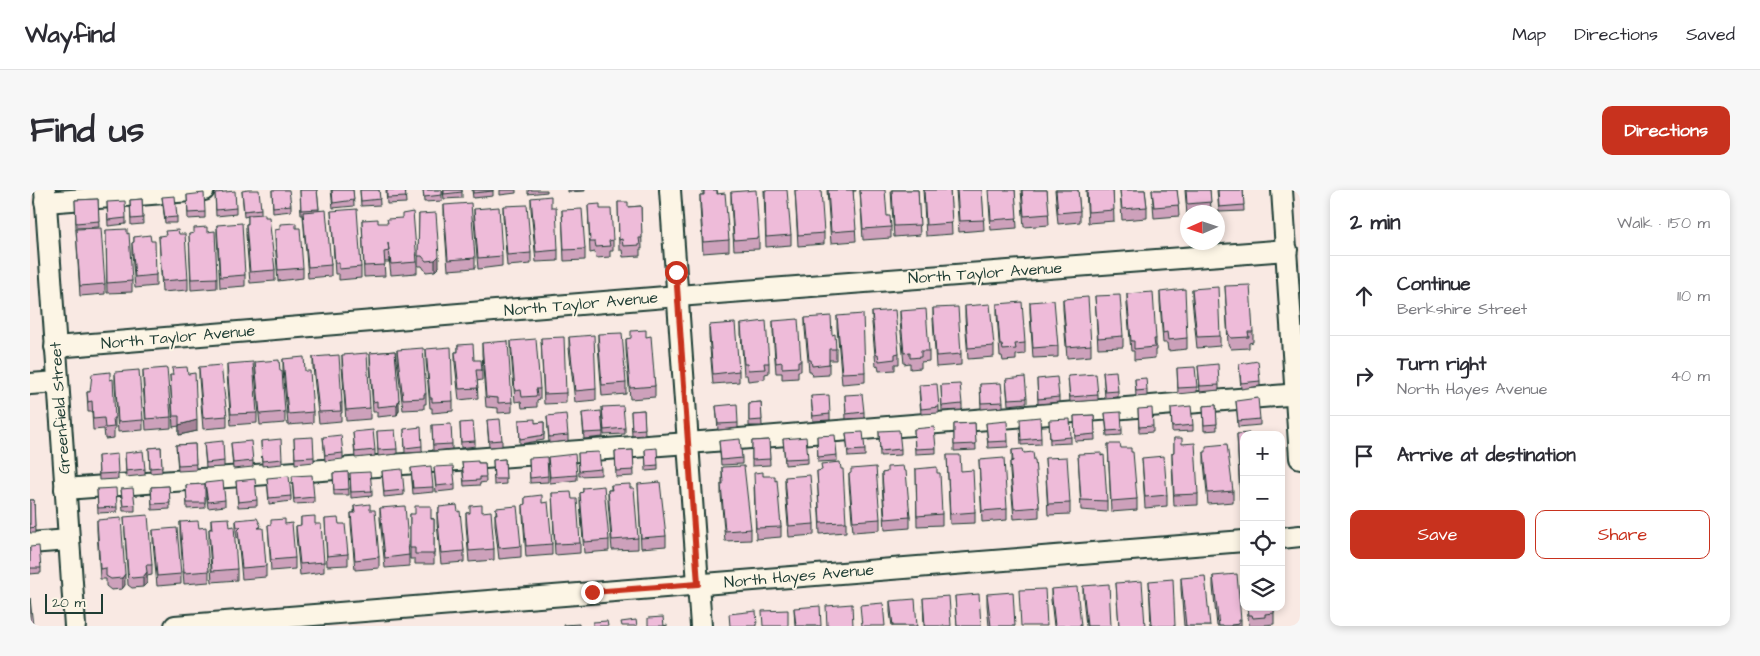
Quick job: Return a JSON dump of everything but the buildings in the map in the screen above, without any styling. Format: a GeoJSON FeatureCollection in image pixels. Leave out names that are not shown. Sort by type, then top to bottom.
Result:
{"type":"FeatureCollection","features":[{"type":"Feature","properties":{"kind":"street"},"geometry":{"type":"LineString","coordinates":[[45,196],[204,190]]}},
{"type":"Feature","properties":{"kind":"street"},"geometry":{"type":"LineString","coordinates":[[670,190],[701,626]]}},
{"type":"Feature","properties":{"kind":"street"},"geometry":{"type":"LineString","coordinates":[[1282,190],[1285,226],[1294,245],[1300,458]]}},
{"type":"Feature","properties":{"kind":"street","name":"Greenfield Street"},"geometry":{"type":"LineString","coordinates":[[45,196],[39,229],[56,347],[75,626]]}},
{"type":"Feature","properties":{"kind":"street","name":"North Taylor Avenue"},"geometry":{"type":"LineString","coordinates":[[56,347],[1294,245]]}},
{"type":"Feature","properties":{"kind":"street"},"geometry":{"type":"LineString","coordinates":[[30,384],[58,382]]}},
{"type":"Feature","properties":{"kind":"street"},"geometry":{"type":"LineString","coordinates":[[65,489],[688,443],[1298,394]]}},
{"type":"Feature","properties":{"kind":"street"},"geometry":{"type":"LineString","coordinates":[[1285,538],[1300,536]]}},
{"type":"Feature","properties":{"kind":"street"},"geometry":{"type":"LineString","coordinates":[[30,543],[69,540]]}},
{"type":"Feature","properties":{"kind":"street","name":"North Hayes Avenue"},"geometry":{"type":"LineString","coordinates":[[175,626],[1240,540]]}},
{"type":"Feature","properties":{"kind":"route"},"geometry":{"type":"LineString","coordinates":[[592,592],[698,584],[676,272]]}}]}
